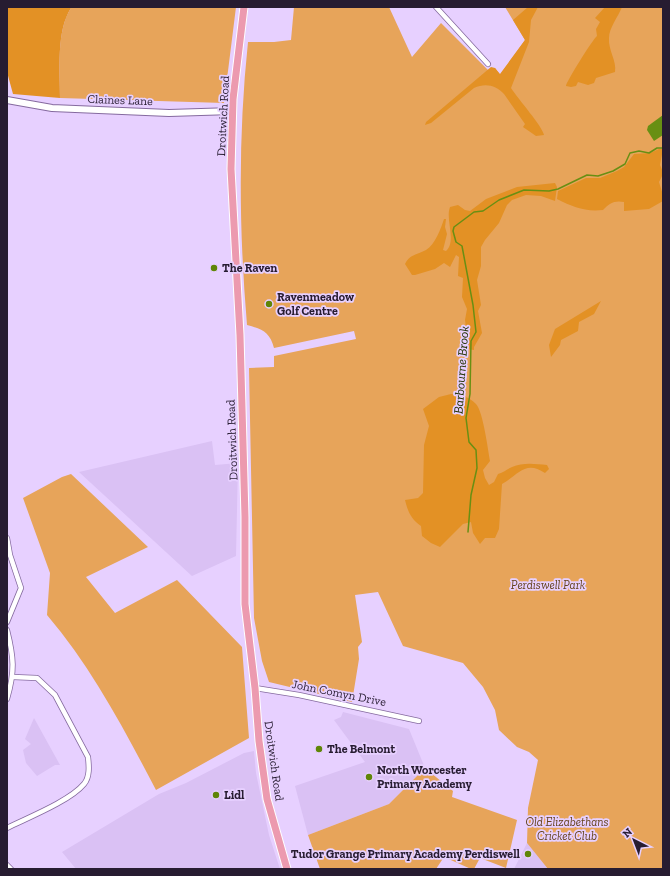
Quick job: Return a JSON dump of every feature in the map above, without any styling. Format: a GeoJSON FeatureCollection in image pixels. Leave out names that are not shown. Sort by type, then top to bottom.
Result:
{"type":"FeatureCollection","features":[{"type":"Feature","properties":{"kind":"main road","name":"Droitwich Road"},"geometry":{"type":"LineString","coordinates":[[244,7],[233,111],[231,169],[240,346],[245,517],[245,604],[266,799],[287,869]]}},
{"type":"Feature","properties":{"kind":"street"},"geometry":{"type":"LineString","coordinates":[[436,7],[488,64]]}},
{"type":"Feature","properties":{"kind":"street","name":"Claines Lane"},"geometry":{"type":"LineString","coordinates":[[7,100],[52,108],[169,112],[233,111]]}},
{"type":"Feature","properties":{"kind":"street"},"geometry":{"type":"LineString","coordinates":[[7,538],[21,588],[7,621]]}},
{"type":"Feature","properties":{"kind":"street"},"geometry":{"type":"LineString","coordinates":[[7,564],[13,562]]}},
{"type":"Feature","properties":{"kind":"street"},"geometry":{"type":"LineString","coordinates":[[7,630],[13,654],[13,677],[7,698]]}},
{"type":"Feature","properties":{"kind":"street"},"geometry":{"type":"LineString","coordinates":[[7,828],[69,796],[84,784],[89,767],[88,757],[55,695],[37,678],[13,677]]}},
{"type":"Feature","properties":{"kind":"street","name":"John Comyn Drive"},"geometry":{"type":"LineString","coordinates":[[255,688],[299,695],[419,721]]}},
{"type":"Feature","properties":{"kind":"street"},"geometry":{"type":"LineString","coordinates":[[7,865],[11,869]]}},
{"type":"Feature","properties":{"kind":"shaded area"},"geometry":{"type":"Polygon","coordinates":[[[7,7],[75,7],[71,8],[66,17],[61,40],[60,98],[13,94],[7,72],[7,7]]]}},
{"type":"Feature","properties":{"kind":"shaded area"},"geometry":{"type":"Polygon","coordinates":[[[528,7],[538,7],[531,20],[529,42],[511,88],[543,131],[544,135],[536,136],[523,127],[525,124],[504,94],[494,87],[486,85],[474,88],[431,123],[425,125],[426,122],[491,67],[495,68],[500,74],[525,40],[513,20],[528,7]]]}},
{"type":"Feature","properties":{"kind":"shaded area"},"geometry":{"type":"Polygon","coordinates":[[[605,7],[622,7],[609,34],[610,47],[615,64],[615,72],[596,78],[594,83],[588,85],[578,82],[576,86],[566,86],[570,77],[597,36],[596,29],[600,22],[595,18],[605,7]]]}},
{"type":"Feature","properties":{"kind":"shaded area"},"geometry":{"type":"Polygon","coordinates":[[[663,115],[663,135],[654,141],[647,130],[648,126],[663,115]]]}},
{"type":"Feature","properties":{"kind":"shaded area"},"geometry":{"type":"Polygon","coordinates":[[[663,149],[660,165],[662,174],[659,182],[663,195],[663,201],[649,209],[624,211],[624,202],[618,201],[610,204],[603,210],[585,210],[574,207],[557,199],[558,191],[586,178],[600,178],[617,171],[624,167],[634,154],[650,153],[663,149]]]}},
{"type":"Feature","properties":{"kind":"shaded area"},"geometry":{"type":"Polygon","coordinates":[[[555,183],[557,187],[555,201],[541,196],[526,195],[512,200],[507,205],[499,223],[481,247],[481,266],[477,280],[481,305],[478,311],[482,333],[474,347],[474,350],[467,349],[462,346],[461,340],[467,335],[465,320],[467,309],[462,297],[463,278],[458,276],[459,257],[456,255],[450,267],[444,263],[435,269],[415,275],[412,275],[405,264],[411,256],[429,248],[437,236],[444,219],[446,219],[445,227],[447,234],[443,250],[446,251],[451,242],[449,218],[450,207],[458,205],[465,210],[470,211],[486,199],[517,187],[555,183]]]}},
{"type":"Feature","properties":{"kind":"shaded area"},"geometry":{"type":"Polygon","coordinates":[[[601,301],[594,314],[579,322],[578,331],[561,340],[560,345],[551,357],[549,345],[555,329],[601,301]]]}},
{"type":"Feature","properties":{"kind":"shaded area"},"geometry":{"type":"Polygon","coordinates":[[[451,394],[461,395],[468,398],[479,408],[487,440],[490,461],[483,470],[489,485],[494,482],[498,474],[516,465],[547,465],[549,469],[545,473],[538,469],[527,468],[502,484],[499,529],[495,538],[485,538],[480,544],[473,533],[471,522],[463,524],[440,547],[431,543],[422,536],[421,526],[410,515],[405,500],[418,498],[423,493],[424,445],[429,426],[423,409],[439,397],[451,394]]]}},
{"type":"Feature","properties":{"kind":"shaded area"},"geometry":{"type":"Polygon","coordinates":[[[212,441],[215,465],[238,463],[236,556],[192,576],[79,472],[212,441]]]}},
{"type":"Feature","properties":{"kind":"shaded area","name":"North Worcester Primary Academy"},"geometry":{"type":"Polygon","coordinates":[[[343,712],[409,729],[425,768],[389,804],[308,835],[295,786],[365,762],[334,720],[341,717],[343,712]]]}},
{"type":"Feature","properties":{"kind":"shaded area"},"geometry":{"type":"Polygon","coordinates":[[[34,718],[60,765],[55,765],[37,776],[26,763],[23,750],[31,744],[25,739],[34,718]]]}},
{"type":"Feature","properties":{"kind":"shaded area"},"geometry":{"type":"Polygon","coordinates":[[[254,751],[256,773],[269,835],[280,869],[76,869],[62,852],[159,794],[186,783],[244,753],[254,751]]]}},
{"type":"Feature","properties":{"kind":"shaded area","name":"Tudor Grange Primary Academy Perdiswell"},"geometry":{"type":"Polygon","coordinates":[[[527,843],[548,869],[514,869],[527,843]]]}},
{"type":"Feature","properties":{"kind":"green space"},"geometry":{"type":"Polygon","coordinates":[[[236,7],[224,103],[60,98],[61,39],[66,17],[71,8],[236,7]]]}},
{"type":"Feature","properties":{"kind":"green space"},"geometry":{"type":"Polygon","coordinates":[[[294,7],[389,7],[412,57],[441,23],[490,72],[495,68],[500,75],[525,40],[505,7],[663,7],[663,869],[548,869],[527,843],[528,808],[538,760],[529,752],[517,747],[499,730],[495,710],[483,687],[463,663],[403,646],[378,592],[355,595],[362,642],[358,647],[359,659],[352,702],[269,682],[262,661],[254,618],[249,368],[274,367],[274,356],[356,339],[354,331],[274,348],[270,338],[265,332],[247,325],[242,254],[241,148],[242,113],[248,42],[274,42],[291,40],[294,7]]]}},
{"type":"Feature","properties":{"kind":"green space"},"geometry":{"type":"Polygon","coordinates":[[[71,474],[148,547],[86,577],[115,613],[177,580],[242,647],[249,738],[156,790],[93,678],[79,656],[47,615],[50,573],[23,498],[62,477],[71,474]]]}},
{"type":"Feature","properties":{"kind":"green space"},"geometry":{"type":"Polygon","coordinates":[[[425,768],[453,791],[452,797],[517,820],[506,868],[480,858],[474,869],[471,869],[444,857],[436,869],[320,869],[308,835],[389,804],[425,768]]]}},
{"type":"Feature","properties":{"kind":"waterway","name":"Barbourne Brook"},"geometry":{"type":"LineString","coordinates":[[468,532],[471,495],[477,468],[476,450],[469,442],[466,418],[470,394],[471,341],[476,332],[473,305],[462,246],[456,242],[453,231],[454,227],[474,212],[483,211],[499,200],[524,190],[549,191],[558,189],[587,175],[598,176],[613,171],[625,164],[630,153],[639,151],[649,153],[657,148],[663,148]]}},
{"type":"Feature","properties":{"kind":"place","name":"The Raven"},"geometry":{"type":"Point","coordinates":[214,268]}},
{"type":"Feature","properties":{"kind":"place","name":"Ravenmeadow Golf Centre"},"geometry":{"type":"Point","coordinates":[269,304]}},
{"type":"Feature","properties":{"kind":"place","name":"The Belmont"},"geometry":{"type":"Point","coordinates":[319,749]}},
{"type":"Feature","properties":{"kind":"place","name":"North Worcester Primary Academy"},"geometry":{"type":"Point","coordinates":[369,777]}},
{"type":"Feature","properties":{"kind":"place","name":"Lidl"},"geometry":{"type":"Point","coordinates":[216,795]}},
{"type":"Feature","properties":{"kind":"place","name":"Tudor Grange Primary Academy Perdiswell"},"geometry":{"type":"Point","coordinates":[528,854]}},
{"type":"Feature","properties":{"kind":"park label","name":"Perdiswell Park"},"geometry":{"type":"Point","coordinates":[548,585]}},
{"type":"Feature","properties":{"kind":"park label","name":"Old Elizabethans Cricket Club"},"geometry":{"type":"Point","coordinates":[567,829]}}]}
